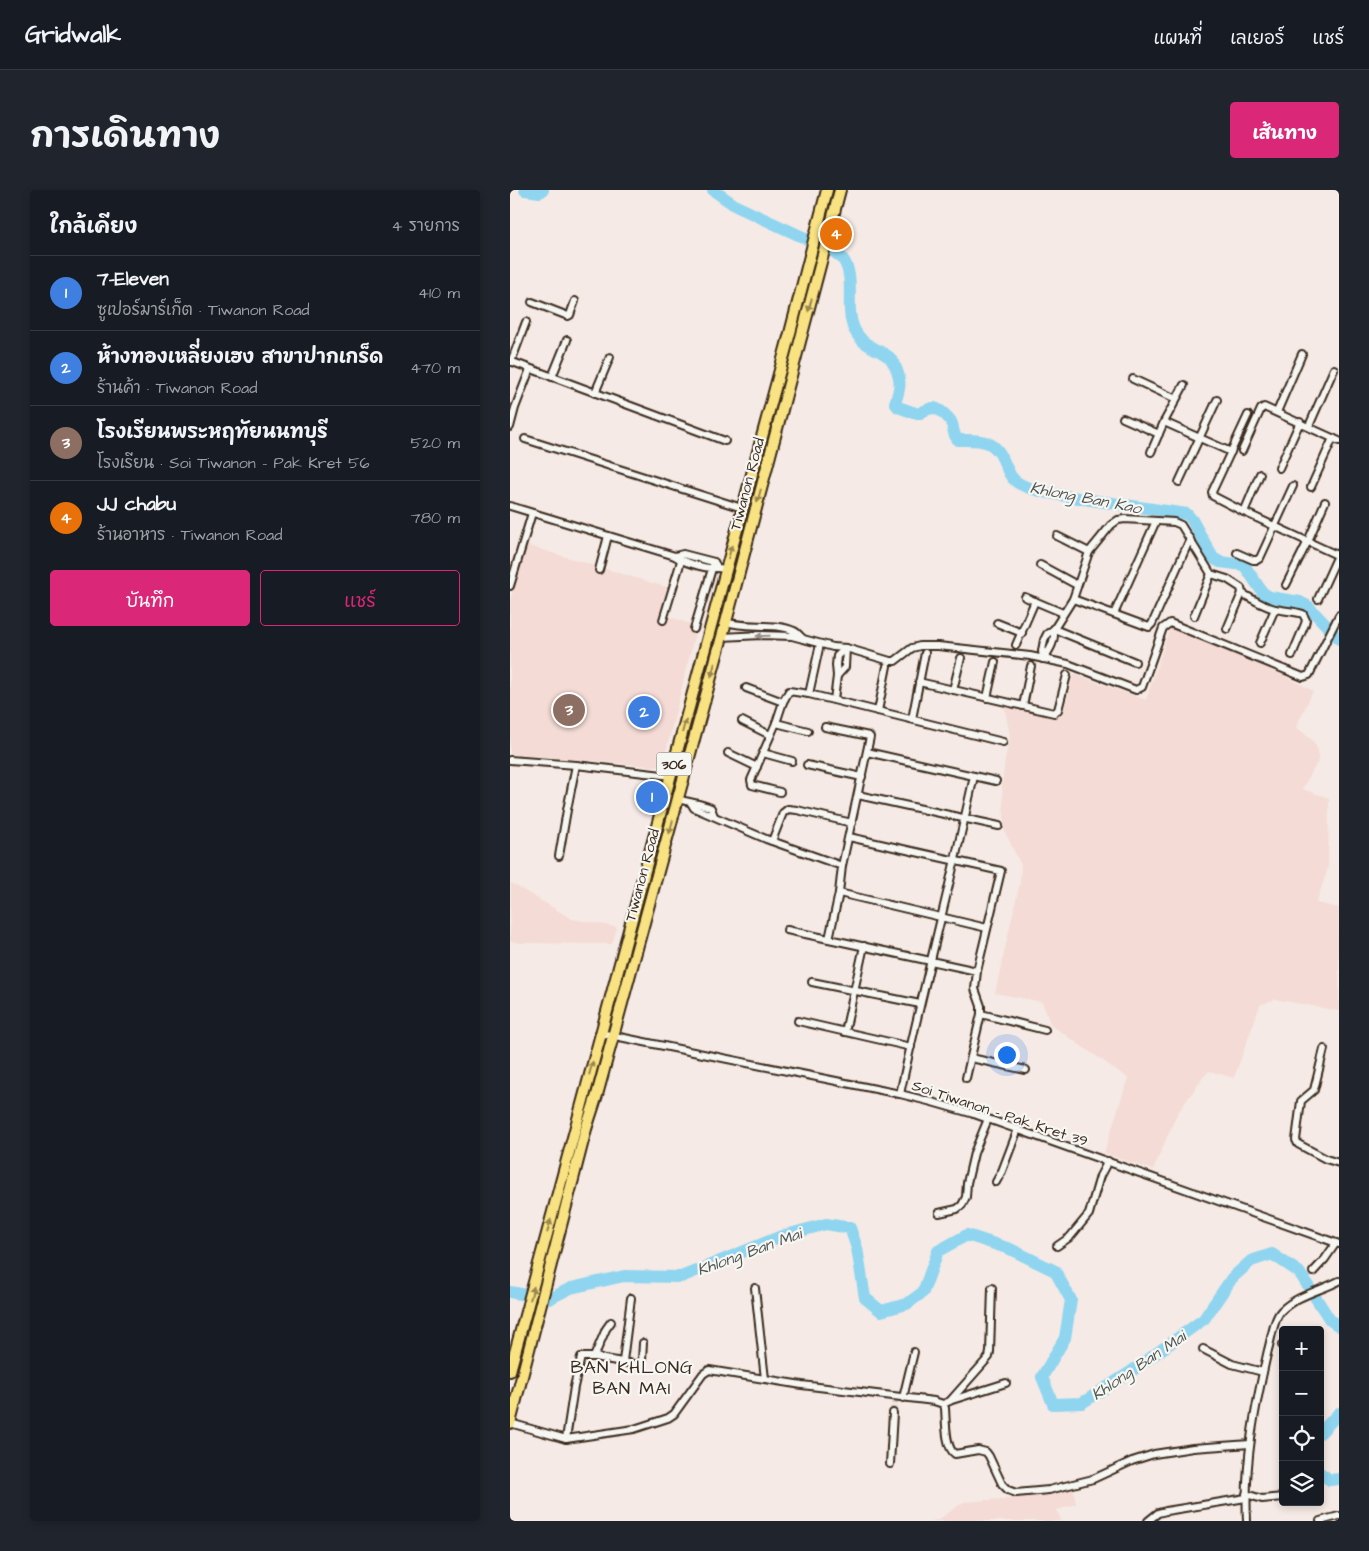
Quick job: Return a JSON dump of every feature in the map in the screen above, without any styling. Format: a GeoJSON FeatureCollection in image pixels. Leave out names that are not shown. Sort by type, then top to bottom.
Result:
{"type":"FeatureCollection","features":[{"type":"Feature","properties":{"kind":"main road","name":"Tiwanon Road"},"geometry":{"type":"LineString","coordinates":[[510,1371],[671,776],[717,567],[742,508],[827,190]]}},
{"type":"Feature","properties":{"kind":"main road","name":"Tiwanon Road"},"geometry":{"type":"LineString","coordinates":[[510,1423],[586,1129],[722,638],[840,190]]}},
{"type":"Feature","properties":{"kind":"main road"},"geometry":{"type":"LineString","coordinates":[[752,470],[765,474]]}},
{"type":"Feature","properties":{"kind":"street"},"geometry":{"type":"LineString","coordinates":[[532,302],[568,316],[575,301]]}},
{"type":"Feature","properties":{"kind":"street"},"geometry":{"type":"LineString","coordinates":[[526,322],[511,361],[725,441]]}},
{"type":"Feature","properties":{"kind":"street"},"geometry":{"type":"LineString","coordinates":[[552,377],[567,340]]}},
{"type":"Feature","properties":{"kind":"street"},"geometry":{"type":"LineString","coordinates":[[1277,412],[1302,354]]}},
{"type":"Feature","properties":{"kind":"street"},"geometry":{"type":"LineString","coordinates":[[595,393],[610,357]]}},
{"type":"Feature","properties":{"kind":"street"},"geometry":{"type":"LineString","coordinates":[[510,427],[512,408],[530,369]]}},
{"type":"Feature","properties":{"kind":"street"},"geometry":{"type":"LineString","coordinates":[[1309,426],[1334,369]]}},
{"type":"Feature","properties":{"kind":"street"},"geometry":{"type":"LineString","coordinates":[[1133,379],[1176,399]]}},
{"type":"Feature","properties":{"kind":"street"},"geometry":{"type":"LineString","coordinates":[[1151,452],[1164,422],[1184,386]]}},
{"type":"Feature","properties":{"kind":"street"},"geometry":{"type":"LineString","coordinates":[[1179,482],[1217,400]]}},
{"type":"Feature","properties":{"kind":"street"},"geometry":{"type":"LineString","coordinates":[[1242,451],[1261,409],[1264,407],[1336,439],[1311,487]]}},
{"type":"Feature","properties":{"kind":"street"},"geometry":{"type":"LineString","coordinates":[[1248,415],[1212,492],[1213,496],[1339,555],[1318,599]]}},
{"type":"Feature","properties":{"kind":"street"},"geometry":{"type":"LineString","coordinates":[[1123,418],[1159,434]]}},
{"type":"Feature","properties":{"kind":"street"},"geometry":{"type":"LineString","coordinates":[[1164,422],[1231,452]]}},
{"type":"Feature","properties":{"kind":"street"},"geometry":{"type":"LineString","coordinates":[[1279,468],[1300,422]]}},
{"type":"Feature","properties":{"kind":"street"},"geometry":{"type":"LineString","coordinates":[[524,439],[742,508]]}},
{"type":"Feature","properties":{"kind":"street"},"geometry":{"type":"LineString","coordinates":[[1244,512],[1260,474]]}},
{"type":"Feature","properties":{"kind":"street"},"geometry":{"type":"LineString","coordinates":[[1236,553],[1253,560],[1260,558],[1293,486]]}},
{"type":"Feature","properties":{"kind":"street"},"geometry":{"type":"LineString","coordinates":[[1286,585],[1325,502]]}},
{"type":"Feature","properties":{"kind":"street"},"geometry":{"type":"LineString","coordinates":[[510,506],[678,558],[717,567],[694,629]]}},
{"type":"Feature","properties":{"kind":"street"},"geometry":{"type":"LineString","coordinates":[[510,586],[532,513]]}},
{"type":"Feature","properties":{"kind":"street"},"geometry":{"type":"LineString","coordinates":[[1043,659],[1054,642],[1054,629],[1073,599],[1090,552],[1111,525],[1118,520],[1125,519],[1174,522],[1181,525],[1211,574],[1227,579],[1241,588],[1242,593],[1258,603],[1275,609],[1303,614],[1306,624],[1292,655]]}},
{"type":"Feature","properties":{"kind":"street"},"geometry":{"type":"LineString","coordinates":[[1114,614],[1156,521]]}},
{"type":"Feature","properties":{"kind":"street"},"geometry":{"type":"LineString","coordinates":[[599,570],[608,536]]}},
{"type":"Feature","properties":{"kind":"street"},"geometry":{"type":"LineString","coordinates":[[1058,536],[1090,552]]}},
{"type":"Feature","properties":{"kind":"street"},"geometry":{"type":"LineString","coordinates":[[1073,599],[1149,627],[1190,539]]}},
{"type":"Feature","properties":{"kind":"street"},"geometry":{"type":"LineString","coordinates":[[663,620],[678,558]]}},
{"type":"Feature","properties":{"kind":"street"},"geometry":{"type":"LineString","coordinates":[[1040,566],[1077,585]]}},
{"type":"Feature","properties":{"kind":"street"},"geometry":{"type":"LineString","coordinates":[[1194,616],[1211,574]]}},
{"type":"Feature","properties":{"kind":"street"},"geometry":{"type":"LineString","coordinates":[[1227,629],[1242,593]]}},
{"type":"Feature","properties":{"kind":"street"},"geometry":{"type":"LineString","coordinates":[[1024,597],[1063,613]]}},
{"type":"Feature","properties":{"kind":"street"},"geometry":{"type":"LineString","coordinates":[[1016,645],[1035,601]]}},
{"type":"Feature","properties":{"kind":"street"},"geometry":{"type":"LineString","coordinates":[[1260,643],[1275,609]]}},
{"type":"Feature","properties":{"kind":"street"},"geometry":{"type":"LineString","coordinates":[[722,638],[792,636],[820,644],[846,648],[890,661],[896,661],[912,648],[920,646],[938,646],[1012,654],[1068,664],[1136,690],[1142,686],[1163,628],[1170,622],[1303,677],[1309,675],[1338,616]]}},
{"type":"Feature","properties":{"kind":"street"},"geometry":{"type":"LineString","coordinates":[[726,622],[737,625],[786,629],[794,631],[804,640]]}},
{"type":"Feature","properties":{"kind":"street"},"geometry":{"type":"LineString","coordinates":[[997,623],[1022,633]]}},
{"type":"Feature","properties":{"kind":"street"},"geometry":{"type":"LineString","coordinates":[[1054,629],[1135,662]]}},
{"type":"Feature","properties":{"kind":"street"},"geometry":{"type":"LineString","coordinates":[[808,694],[820,644]]}},
{"type":"Feature","properties":{"kind":"street"},"geometry":{"type":"LineString","coordinates":[[834,700],[838,656],[846,648]]}},
{"type":"Feature","properties":{"kind":"street"},"geometry":{"type":"LineString","coordinates":[[912,720],[925,653]]}},
{"type":"Feature","properties":{"kind":"street"},"geometry":{"type":"LineString","coordinates":[[953,690],[960,658]]}},
{"type":"Feature","properties":{"kind":"street"},"geometry":{"type":"LineString","coordinates":[[987,698],[995,662]]}},
{"type":"Feature","properties":{"kind":"street"},"geometry":{"type":"LineString","coordinates":[[878,711],[887,666]]}},
{"type":"Feature","properties":{"kind":"street"},"geometry":{"type":"LineString","coordinates":[[1023,706],[1031,666]]}},
{"type":"Feature","properties":{"kind":"street"},"geometry":{"type":"LineString","coordinates":[[919,682],[1054,713],[1058,710],[1067,675]]}},
{"type":"Feature","properties":{"kind":"street"},"geometry":{"type":"LineString","coordinates":[[746,688],[783,702]]}},
{"type":"Feature","properties":{"kind":"street"},"geometry":{"type":"LineString","coordinates":[[780,792],[752,785],[751,780],[789,691],[834,700],[1003,742]]}},
{"type":"Feature","properties":{"kind":"street"},"geometry":{"type":"LineString","coordinates":[[742,721],[770,735]]}},
{"type":"Feature","properties":{"kind":"street"},"geometry":{"type":"LineString","coordinates":[[776,722],[808,731]]}},
{"type":"Feature","properties":{"kind":"street"},"geometry":{"type":"LineString","coordinates":[[825,726],[869,736],[870,740],[842,866],[839,893],[829,939]]}},
{"type":"Feature","properties":{"kind":"street"},"geometry":{"type":"LineString","coordinates":[[867,752],[996,781]]}},
{"type":"Feature","properties":{"kind":"street"},"geometry":{"type":"LineString","coordinates":[[728,753],[757,767]]}},
{"type":"Feature","properties":{"kind":"street"},"geometry":{"type":"LineString","coordinates":[[763,753],[792,761]]}},
{"type":"Feature","properties":{"kind":"street"},"geometry":{"type":"LineString","coordinates":[[510,760],[576,765],[671,776]]}},
{"type":"Feature","properties":{"kind":"street"},"geometry":{"type":"LineString","coordinates":[[559,856],[576,765]]}},
{"type":"Feature","properties":{"kind":"street"},"geometry":{"type":"LineString","coordinates":[[807,765],[862,777]]}},
{"type":"Feature","properties":{"kind":"street"},"geometry":{"type":"LineString","coordinates":[[900,1094],[930,961],[956,860],[974,776]]}},
{"type":"Feature","properties":{"kind":"street"},"geometry":{"type":"LineString","coordinates":[[858,794],[999,826]]}},
{"type":"Feature","properties":{"kind":"street"},"geometry":{"type":"LineString","coordinates":[[678,799],[691,803],[694,808],[772,841],[842,866]]}},
{"type":"Feature","properties":{"kind":"street"},"geometry":{"type":"LineString","coordinates":[[772,841],[783,813],[788,809],[852,823]]}},
{"type":"Feature","properties":{"kind":"street"},"geometry":{"type":"LineString","coordinates":[[849,837],[1001,871],[977,971],[975,989],[981,1006],[981,1014],[966,1078]]}},
{"type":"Feature","properties":{"kind":"street"},"geometry":{"type":"LineString","coordinates":[[839,893],[987,928]]}},
{"type":"Feature","properties":{"kind":"street"},"geometry":{"type":"LineString","coordinates":[[787,930],[977,971]]}},
{"type":"Feature","properties":{"kind":"street"},"geometry":{"type":"LineString","coordinates":[[844,1032],[864,946]]}},
{"type":"Feature","properties":{"kind":"street"},"geometry":{"type":"LineString","coordinates":[[812,982],[920,1004]]}},
{"type":"Feature","properties":{"kind":"street"},"geometry":{"type":"LineString","coordinates":[[981,1014],[1045,1030]]}},
{"type":"Feature","properties":{"kind":"street"},"geometry":{"type":"LineString","coordinates":[[798,1022],[911,1047]]}},
{"type":"Feature","properties":{"kind":"street","name":"Soi Tiwanon - Pak Kret 39"},"geometry":{"type":"LineString","coordinates":[[600,1033],[932,1102],[1018,1129],[1338,1243]]}},
{"type":"Feature","properties":{"kind":"street"},"geometry":{"type":"LineString","coordinates":[[1324,1049],[1314,1090],[1301,1100],[1296,1140],[1298,1144],[1326,1159],[1339,1163]]}},
{"type":"Feature","properties":{"kind":"street"},"geometry":{"type":"LineString","coordinates":[[971,1058],[1026,1070]]}},
{"type":"Feature","properties":{"kind":"street"},"geometry":{"type":"LineString","coordinates":[[939,1213],[956,1209],[962,1205],[966,1197],[967,1183],[974,1153],[988,1119]]}},
{"type":"Feature","properties":{"kind":"street"},"geometry":{"type":"LineString","coordinates":[[996,1182],[1018,1129]]}},
{"type":"Feature","properties":{"kind":"street"},"geometry":{"type":"LineString","coordinates":[[1057,1246],[1070,1237],[1089,1214],[1100,1176],[1108,1161]]}},
{"type":"Feature","properties":{"kind":"street"},"geometry":{"type":"LineString","coordinates":[[1313,1272],[1338,1243]]}},
{"type":"Feature","properties":{"kind":"street"},"geometry":{"type":"LineString","coordinates":[[1247,1521],[1246,1496],[1250,1444],[1257,1398],[1264,1372],[1278,1344],[1279,1312],[1293,1301],[1339,1281]]}},
{"type":"Feature","properties":{"kind":"street"},"geometry":{"type":"LineString","coordinates":[[755,1288],[765,1379]]}},
{"type":"Feature","properties":{"kind":"street"},"geometry":{"type":"LineString","coordinates":[[950,1401],[989,1357],[992,1288]]}},
{"type":"Feature","properties":{"kind":"street"},"geometry":{"type":"LineString","coordinates":[[623,1362],[631,1298]]}},
{"type":"Feature","properties":{"kind":"street"},"geometry":{"type":"LineString","coordinates":[[594,1357],[611,1322]]}},
{"type":"Feature","properties":{"kind":"street"},"geometry":{"type":"LineString","coordinates":[[566,1439],[581,1357],[594,1357],[636,1365],[641,1363],[642,1343]]}},
{"type":"Feature","properties":{"kind":"street"},"geometry":{"type":"LineString","coordinates":[[1204,1349],[1221,1360],[1264,1372]]}},
{"type":"Feature","properties":{"kind":"street"},"geometry":{"type":"LineString","coordinates":[[898,1398],[914,1352]]}},
{"type":"Feature","properties":{"kind":"street"},"geometry":{"type":"LineString","coordinates":[[510,1423],[566,1439],[634,1429],[668,1418],[681,1406],[703,1374],[709,1370],[943,1404],[1006,1383]]}},
{"type":"Feature","properties":{"kind":"street"},"geometry":{"type":"LineString","coordinates":[[943,1404],[950,1450],[955,1454],[978,1450],[986,1452],[1002,1484],[1008,1490],[1016,1493],[1049,1490],[1093,1479],[1132,1461],[1154,1454],[1193,1448],[1250,1444]]}},
{"type":"Feature","properties":{"kind":"street"},"geometry":{"type":"LineString","coordinates":[[890,1464],[893,1413]]}},
{"type":"Feature","properties":{"kind":"street"},"geometry":{"type":"LineString","coordinates":[[1148,1521],[1158,1513],[1246,1496],[1262,1499],[1279,1497]]}},
{"type":"Feature","properties":{"kind":"street"},"geometry":{"type":"LineString","coordinates":[[1320,1521],[1339,1516]]}},
{"type":"Feature","properties":{"kind":"shaded area"},"geometry":{"type":"Polygon","coordinates":[[[526,545],[669,588],[660,614],[697,626],[662,767],[510,754],[510,601],[526,545]]]}},
{"type":"Feature","properties":{"kind":"shaded area"},"geometry":{"type":"Polygon","coordinates":[[[1171,625],[1263,664],[1313,691],[1296,727],[1313,741],[1318,750],[1318,761],[1302,789],[1329,798],[1328,868],[1316,903],[1339,908],[1339,1011],[1275,999],[1260,1005],[1234,1078],[1209,1071],[1204,1076],[1177,1114],[1153,1170],[1104,1153],[1128,1078],[1051,1025],[1042,1002],[995,993],[1020,882],[1021,865],[1005,832],[1002,786],[1010,736],[1004,705],[1062,716],[1074,674],[1146,700],[1171,625]]]}},
{"type":"Feature","properties":{"kind":"shaded area"},"geometry":{"type":"Polygon","coordinates":[[[511,883],[572,919],[617,927],[612,944],[521,943],[510,941],[511,883]]]}},
{"type":"Feature","properties":{"kind":"shaded area"},"geometry":{"type":"Polygon","coordinates":[[[1073,1488],[1076,1504],[1057,1510],[1061,1521],[930,1521],[938,1520],[964,1502],[1051,1495],[1073,1488]]]}},
{"type":"Feature","properties":{"kind":"waterway","name":"Khlong Ban Kao"},"geometry":{"type":"LineString","coordinates":[[525,190],[540,192],[543,190]]}},
{"type":"Feature","properties":{"kind":"waterway","name":"Khlong Ban Kao"},"geometry":{"type":"LineString","coordinates":[[713,190],[736,206],[833,251],[842,258],[849,274],[850,311],[854,329],[865,343],[889,357],[892,361],[899,380],[899,389],[895,403],[898,407],[918,414],[932,408],[939,410],[951,422],[954,435],[958,440],[981,441],[994,447],[1002,457],[1010,475],[1020,484],[1027,487],[1042,492],[1187,514],[1213,558],[1220,562],[1244,565],[1263,593],[1270,597],[1300,602],[1308,606],[1339,639]]}},
{"type":"Feature","properties":{"kind":"waterway","name":"Khlong Ban Mai"},"geometry":{"type":"LineString","coordinates":[[510,1292],[549,1299],[571,1288],[624,1276],[681,1277],[779,1237],[826,1224],[850,1228],[857,1248],[865,1298],[881,1311],[907,1304],[923,1292],[938,1251],[967,1235],[1010,1249],[1055,1271],[1071,1300],[1065,1338],[1042,1377],[1053,1404],[1082,1403],[1129,1373],[1204,1319],[1232,1278],[1251,1261],[1272,1254],[1299,1272],[1330,1320],[1339,1326]]}},
{"type":"Feature","properties":{"kind":"waterway","name":"Khlong Ban Mai"},"geometry":{"type":"LineString","coordinates":[[1324,1429],[1339,1413]]}},
{"type":"Feature","properties":{"kind":"waterway","name":"Khlong Ban Mai"},"geometry":{"type":"LineString","coordinates":[[1324,1476],[1330,1480],[1339,1479]]}},
{"type":"Feature","properties":{"kind":"tunnel"},"geometry":{"type":"LineString","coordinates":[[893,1413],[895,1400]]}},
{"type":"Feature","properties":{"kind":"place","name":"JJ chabu"},"geometry":{"type":"Point","coordinates":[836,234]}},
{"type":"Feature","properties":{"kind":"place","name":"โรงเรียนพระหฤทัยนนทบุรี"},"geometry":{"type":"Point","coordinates":[569,710]}},
{"type":"Feature","properties":{"kind":"place","name":"ห้างทองเหลี่ยงเฮง สาขาปากเกร็ด"},"geometry":{"type":"Point","coordinates":[644,712]}},
{"type":"Feature","properties":{"kind":"place","name":"7-Eleven"},"geometry":{"type":"Point","coordinates":[652,797]}},
{"type":"Feature","properties":{"kind":"district","name":"BAN KHLONG BAN MAI"},"geometry":{"type":"Point","coordinates":[632,1377]}}]}
